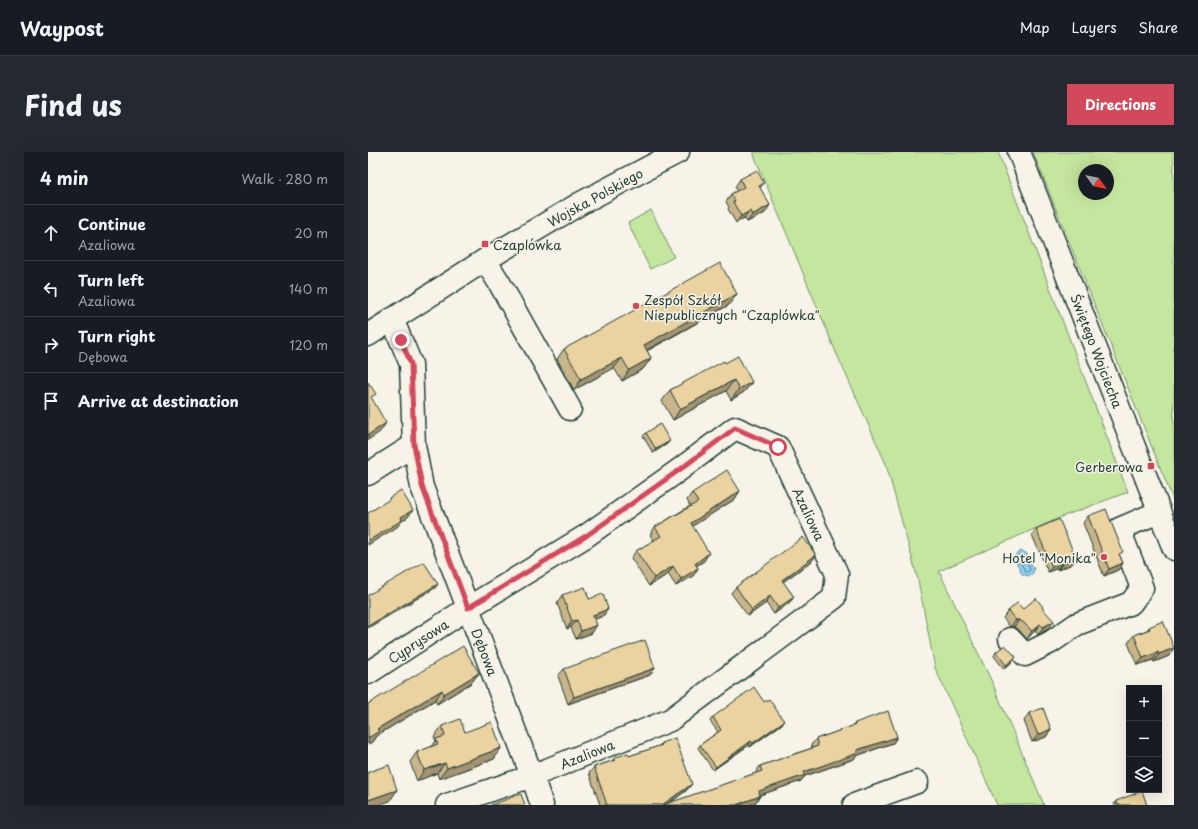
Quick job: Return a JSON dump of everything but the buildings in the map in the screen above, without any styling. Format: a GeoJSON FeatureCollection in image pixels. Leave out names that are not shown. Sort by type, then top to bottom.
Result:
{"type":"FeatureCollection","features":[{"type":"Feature","properties":{"kind":"street","name":"Wojska Polskiego"},"geometry":{"type":"LineString","coordinates":[[368,335],[485,260],[581,203],[678,152]]}},
{"type":"Feature","properties":{"kind":"street","name":"Świętego Wojciecha"},"geometry":{"type":"LineString","coordinates":[[1020,152],[1166,520],[1174,550]]}},
{"type":"Feature","properties":{"kind":"street"},"geometry":{"type":"LineString","coordinates":[[485,260],[570,409]]}},
{"type":"Feature","properties":{"kind":"street","name":"Dębowa"},"geometry":{"type":"LineString","coordinates":[[392,319],[411,364],[414,445],[422,486],[542,805]]}},
{"type":"Feature","properties":{"kind":"street","name":"Azaliowa"},"geometry":{"type":"LineString","coordinates":[[468,608],[586,536],[682,468],[735,428],[778,447],[837,574],[834,598],[670,720],[532,776]]}},
{"type":"Feature","properties":{"kind":"street"},"geometry":{"type":"LineString","coordinates":[[368,474],[414,445]]}},
{"type":"Feature","properties":{"kind":"street"},"geometry":{"type":"LineString","coordinates":[[1010,639],[1025,655],[1051,642],[1077,624],[1131,603],[1142,588],[1119,529],[1166,520]]}},
{"type":"Feature","properties":{"kind":"street","name":"Cyprysowa"},"geometry":{"type":"LineString","coordinates":[[368,673],[468,608]]}},
{"type":"Feature","properties":{"kind":"street"},"geometry":{"type":"LineString","coordinates":[[447,805],[532,776]]}},
{"type":"Feature","properties":{"kind":"street"},"geometry":{"type":"LineString","coordinates":[[854,805],[917,782]]}},
{"type":"Feature","properties":{"kind":"green space"},"geometry":{"type":"Polygon","coordinates":[[[754,152],[998,152],[1128,492],[1064,516],[939,571],[992,682],[1044,805],[997,805],[935,668],[918,580],[886,464],[835,350],[754,152]]]}},
{"type":"Feature","properties":{"kind":"green space"},"geometry":{"type":"Polygon","coordinates":[[[1033,152],[1174,152],[1174,502],[1033,152]]]}},
{"type":"Feature","properties":{"kind":"green space"},"geometry":{"type":"Polygon","coordinates":[[[651,210],[674,257],[650,269],[628,223],[651,210]]]}},
{"type":"Feature","properties":{"kind":"water"},"geometry":{"type":"Polygon","coordinates":[[[1021,551],[1026,553],[1034,569],[1033,573],[1028,576],[1022,574],[1015,559],[1015,555],[1021,551]]]}},
{"type":"Feature","properties":{"kind":"place","name":"Czaplówka"},"geometry":{"type":"Point","coordinates":[485,244]}},
{"type":"Feature","properties":{"kind":"place","name":"Zespół Szkół Niepublicznych \"Czaplówka\""},"geometry":{"type":"Point","coordinates":[636,306]}},
{"type":"Feature","properties":{"kind":"place","name":"Gerberowa"},"geometry":{"type":"Point","coordinates":[1151,466]}},
{"type":"Feature","properties":{"kind":"place","name":"Hotel \"Monika\""},"geometry":{"type":"Point","coordinates":[1104,557]}},
{"type":"Feature","properties":{"kind":"route"},"geometry":{"type":"LineString","coordinates":[[401,340],[411,364],[414,411],[414,445],[422,486],[468,608],[586,536],[682,468],[735,428],[778,447]]}}]}
